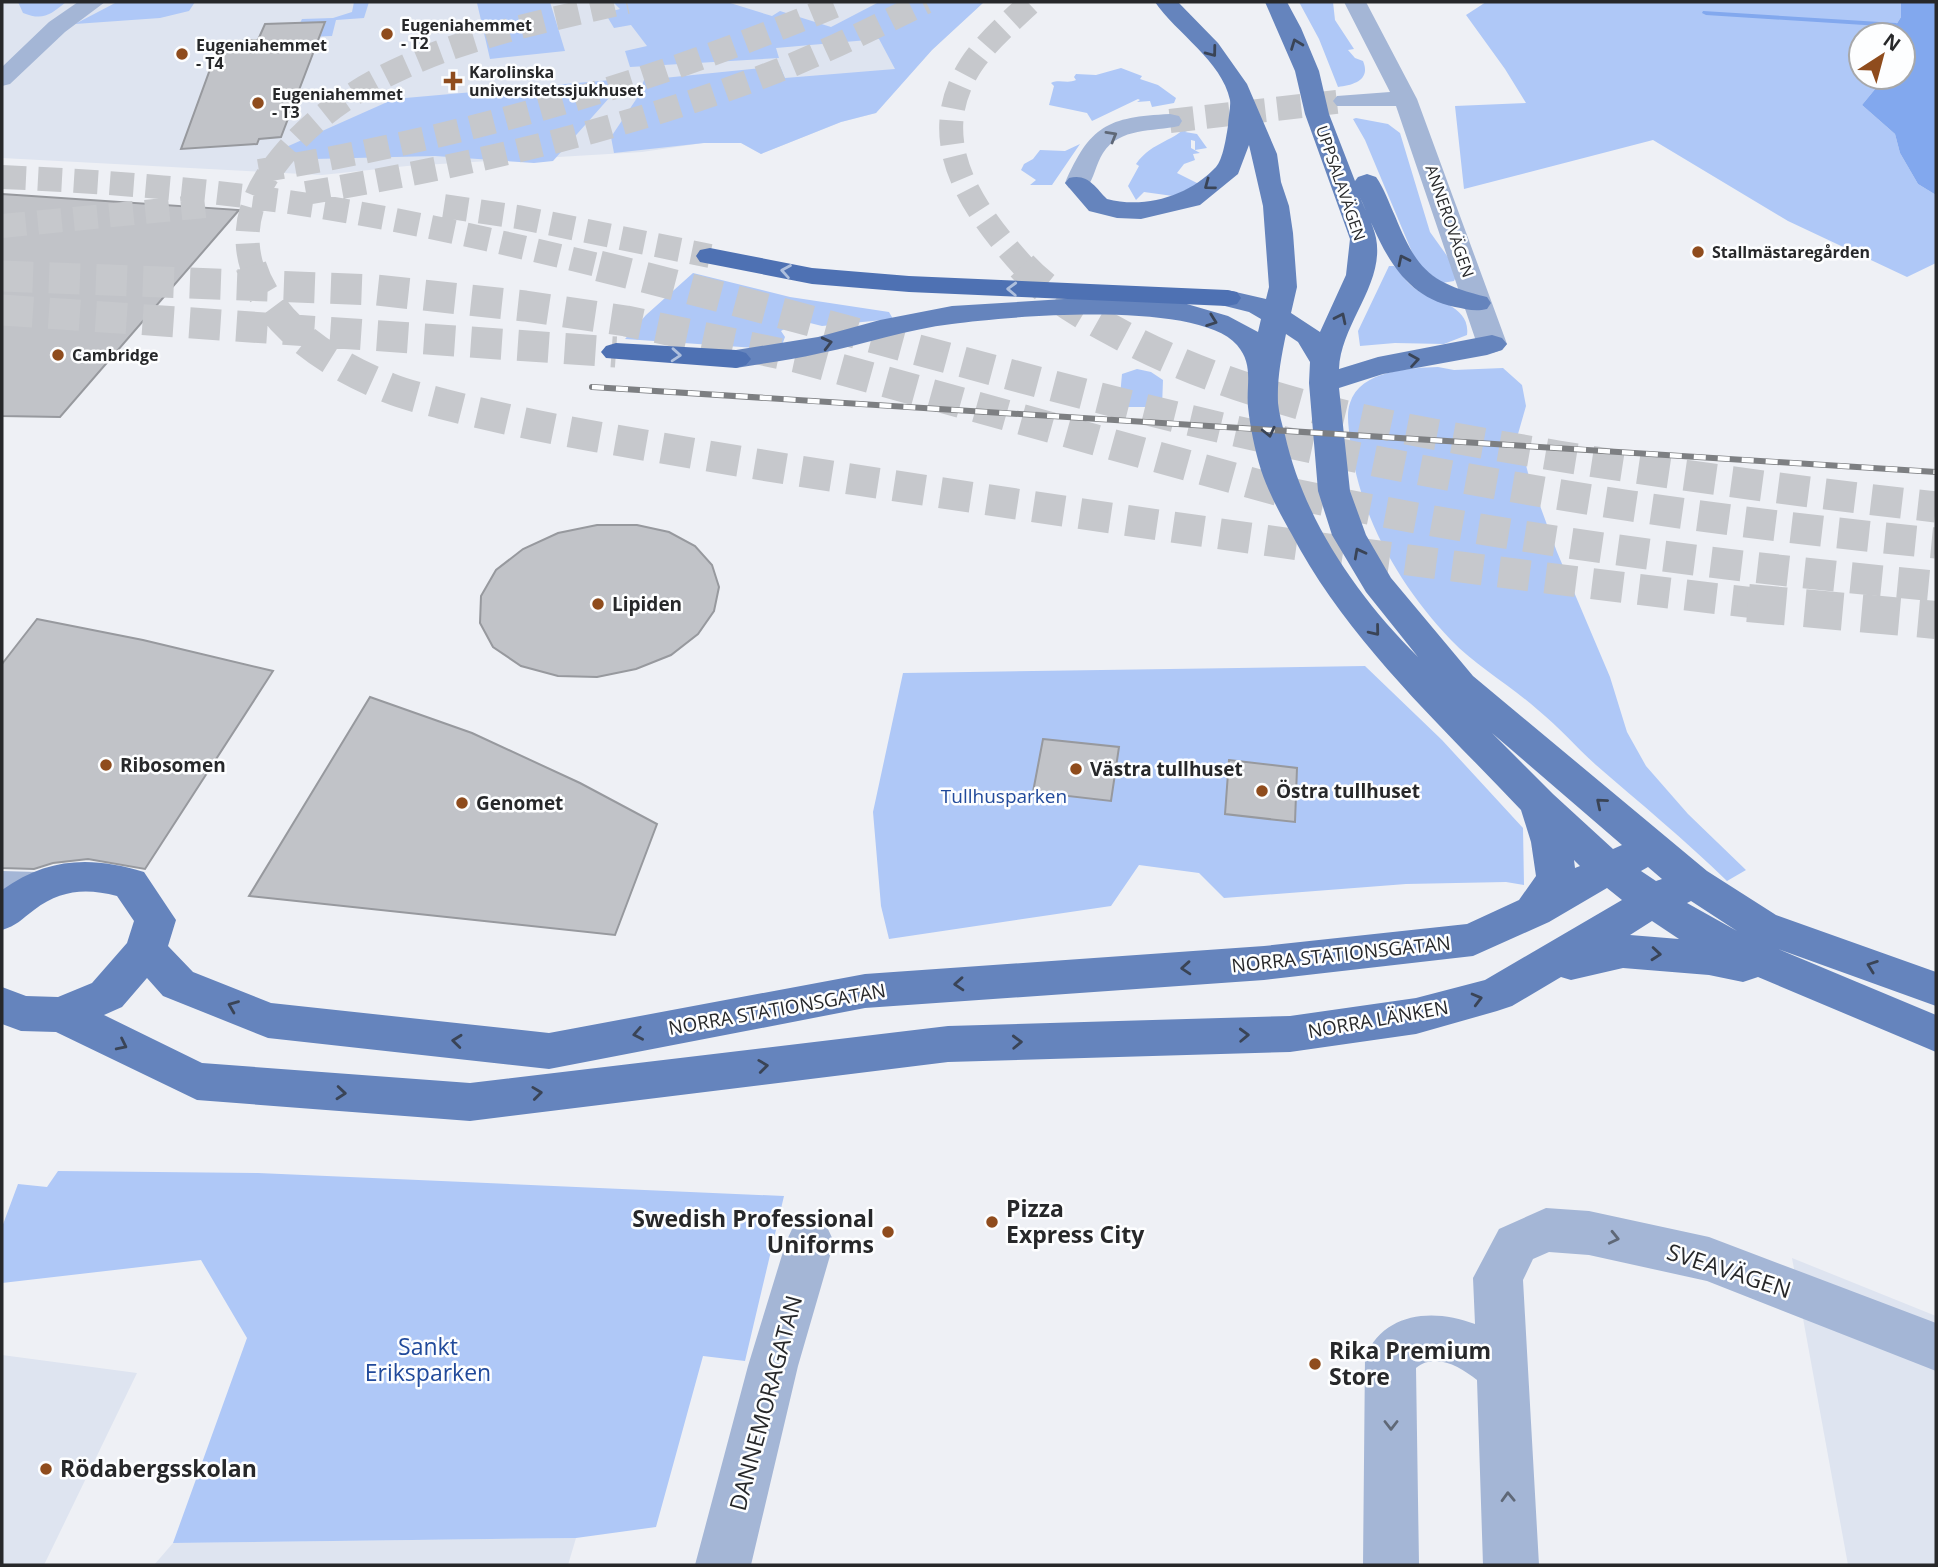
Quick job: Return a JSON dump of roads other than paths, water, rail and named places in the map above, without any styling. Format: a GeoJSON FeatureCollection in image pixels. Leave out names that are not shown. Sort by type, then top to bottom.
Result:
{"type":"FeatureCollection","features":[{"type":"Feature","properties":{"kind":"highway"},"geometry":{"type":"LineString","coordinates":[[710,256],[812,276],[909,284],[1227,298]]}},
{"type":"Feature","properties":{"kind":"highway"},"geometry":{"type":"LineString","coordinates":[[617,352],[736,359]]}},
{"type":"Feature","properties":{"kind":"main road"},"geometry":{"type":"LineString","coordinates":[[1166,2],[1210,48],[1235,84],[1265,154],[1268,182],[1276,206],[1280,233],[1283,287],[1264,365],[1263,406],[1278,470],[1307,533],[1339,587],[1393,653],[1539,804],[1609,869],[1685,923],[1789,974],[1936,1034]]}},
{"type":"Feature","properties":{"kind":"main road","name":"UPPSALAVÄGEN"},"geometry":{"type":"LineString","coordinates":[[1276,2],[1307,71],[1317,114],[1363,239],[1360,275],[1336,328],[1325,372],[1334,491],[1349,535],[1388,598],[1460,685],[1693,882]]}},
{"type":"Feature","properties":{"kind":"main road"},"geometry":{"type":"LineString","coordinates":[[1078,183],[1098,205],[1117,210],[1141,211],[1191,199],[1229,169],[1239,135],[1242,104]]}},
{"type":"Feature","properties":{"kind":"main road"},"geometry":{"type":"LineString","coordinates":[[1317,114],[1358,163],[1408,270],[1435,293],[1455,300],[1477,303]]}},
{"type":"Feature","properties":{"kind":"main road"},"geometry":{"type":"LineString","coordinates":[[1227,298],[1266,284],[1283,263]]}},
{"type":"Feature","properties":{"kind":"main road"},"geometry":{"type":"LineString","coordinates":[[1227,298],[1259,306],[1309,336],[1325,372],[1378,366],[1492,344]]}},
{"type":"Feature","properties":{"kind":"main road"},"geometry":{"type":"LineString","coordinates":[[736,359],[820,345],[880,329],[951,315],[1080,306],[1180,311],[1218,322],[1247,338],[1264,365]]}},
{"type":"Feature","properties":{"kind":"main road"},"geometry":{"type":"LineString","coordinates":[[1534,911],[1556,878],[1551,842],[1539,804]]}},
{"type":"Feature","properties":{"kind":"main road","name":"NORRA STATIONSGATAN"},"geometry":{"type":"LineString","coordinates":[[146,950],[178,984],[268,1020],[549,1051],[865,991],[1264,963],[1473,940],[1534,911],[1653,847]]}},
{"type":"Feature","properties":{"kind":"main road"},"geometry":{"type":"LineString","coordinates":[[2,914],[13,902],[19,886],[82,875],[130,883],[155,920],[146,950],[107,995],[21,1013]]}},
{"type":"Feature","properties":{"kind":"main road"},"geometry":{"type":"LineString","coordinates":[[1541,970],[1653,901],[1693,882],[1761,926],[1936,989]]}},
{"type":"Feature","properties":{"kind":"main road"},"geometry":{"type":"LineString","coordinates":[[1541,970],[1623,951],[1709,958],[1789,974]]}},
{"type":"Feature","properties":{"kind":"main road","name":"NORRA LÄNKEN"},"geometry":{"type":"LineString","coordinates":[[21,1013],[197,1082],[470,1102],[948,1044],[1290,1034],[1416,1016],[1497,994],[1541,970]]}},
{"type":"Feature","properties":{"kind":"street"},"geometry":{"type":"LineString","coordinates":[[2,79],[24,62],[68,16],[94,2]]}},
{"type":"Feature","properties":{"kind":"street","name":"ANNEROVÄGEN"},"geometry":{"type":"LineString","coordinates":[[1355,2],[1405,99],[1492,344]]}},
{"type":"Feature","properties":{"kind":"street"},"geometry":{"type":"LineString","coordinates":[[1345,101],[1405,99]]}},
{"type":"Feature","properties":{"kind":"street"},"geometry":{"type":"LineString","coordinates":[[1078,183],[1094,147],[1114,132],[1137,125],[1170,121]]}},
{"type":"Feature","properties":{"kind":"street","name":"SVEAVÄGEN"},"geometry":{"type":"LineString","coordinates":[[1504,1371],[1498,1278],[1516,1244],[1546,1230],[1589,1233],[1709,1259],[1936,1347]]}},
{"type":"Feature","properties":{"kind":"street","name":"DANNEMORAGATAN"},"geometry":{"type":"LineString","coordinates":[[723,1565],[773,1366],[810,1242]]}},
{"type":"Feature","properties":{"kind":"street"},"geometry":{"type":"LineString","coordinates":[[1391,1565],[1390,1357],[1413,1341],[1448,1338],[1482,1350],[1504,1371],[1511,1565]]}},
{"type":"Feature","properties":{"kind":"waterway"},"geometry":{"type":"LineString","coordinates":[[1706,13],[1847,22]]}},
{"type":"Feature","properties":{"kind":"tunnel"},"geometry":{"type":"LineString","coordinates":[[273,169],[306,131],[344,100],[387,75],[481,38],[627,2]]}},
{"type":"Feature","properties":{"kind":"tunnel"},"geometry":{"type":"LineString","coordinates":[[273,169],[411,142],[557,105],[700,58],[844,2]]}},
{"type":"Feature","properties":{"kind":"tunnel"},"geometry":{"type":"LineString","coordinates":[[306,193],[486,158],[662,111],[796,63],[926,2]]}},
{"type":"Feature","properties":{"kind":"tunnel"},"geometry":{"type":"LineString","coordinates":[[1024,267],[987,222],[972,198],[960,173],[953,147],[951,121],[957,93],[977,56],[1031,2]]}},
{"type":"Feature","properties":{"kind":"tunnel"},"geometry":{"type":"LineString","coordinates":[[1170,121],[1345,101]]}},
{"type":"Feature","properties":{"kind":"tunnel"},"geometry":{"type":"LineString","coordinates":[[256,198],[273,169]]}},
{"type":"Feature","properties":{"kind":"tunnel"},"geometry":{"type":"LineString","coordinates":[[259,171],[273,169]]}},
{"type":"Feature","properties":{"kind":"tunnel"},"geometry":{"type":"LineString","coordinates":[[2,177],[168,188],[256,198]]}},
{"type":"Feature","properties":{"kind":"tunnel"},"geometry":{"type":"LineString","coordinates":[[252,267],[248,228],[256,198]]}},
{"type":"Feature","properties":{"kind":"tunnel"},"geometry":{"type":"LineString","coordinates":[[256,198],[352,212],[606,267]]}},
{"type":"Feature","properties":{"kind":"tunnel"},"geometry":{"type":"LineString","coordinates":[[2,226],[205,206]]}},
{"type":"Feature","properties":{"kind":"tunnel"},"geometry":{"type":"LineString","coordinates":[[444,206],[518,217],[710,256]]}},
{"type":"Feature","properties":{"kind":"tunnel"},"geometry":{"type":"LineString","coordinates":[[251,266],[259,286]]}},
{"type":"Feature","properties":{"kind":"tunnel"},"geometry":{"type":"LineString","coordinates":[[599,266],[1102,399],[1354,457],[1602,502],[1769,525],[1936,543]]}},
{"type":"Feature","properties":{"kind":"tunnel"},"geometry":{"type":"LineString","coordinates":[[1022,266],[1053,294],[1076,309],[1164,356],[1218,378],[1329,412],[1558,456],[1747,484],[1936,507]]}},
{"type":"Feature","properties":{"kind":"tunnel"},"geometry":{"type":"LineString","coordinates":[[2,276],[259,286]]}},
{"type":"Feature","properties":{"kind":"tunnel"},"geometry":{"type":"LineString","coordinates":[[259,286],[376,290],[525,306],[626,321],[796,357],[1284,492],[1446,523],[1609,549],[1936,586]]}},
{"type":"Feature","properties":{"kind":"tunnel"},"geometry":{"type":"LineString","coordinates":[[259,286],[273,308],[294,330]]}},
{"type":"Feature","properties":{"kind":"tunnel"},"geometry":{"type":"LineString","coordinates":[[2,310],[294,330]]}},
{"type":"Feature","properties":{"kind":"tunnel"},"geometry":{"type":"LineString","coordinates":[[294,330],[616,352]]}},
{"type":"Feature","properties":{"kind":"tunnel"},"geometry":{"type":"LineString","coordinates":[[294,330],[346,368],[395,390],[501,418],[579,434],[760,465],[1084,514],[1423,562],[1764,604]]}},
{"type":"Feature","properties":{"kind":"tunnel"},"geometry":{"type":"LineString","coordinates":[[1748,603],[1936,620]]}},
{"type":"Feature","properties":{"kind":"railway"},"geometry":{"type":"LineString","coordinates":[[592,387],[1936,472]]}},
{"type":"Feature","properties":{"kind":"place","name":"Eugeniahemmet - T2"},"geometry":{"type":"Point","coordinates":[387,34]}},
{"type":"Feature","properties":{"kind":"place","name":"Eugeniahemmet - T4"},"geometry":{"type":"Point","coordinates":[182,54]}},
{"type":"Feature","properties":{"kind":"place","name":"Karolinska universitetssjukhuset"},"geometry":{"type":"Point","coordinates":[453,81]}},
{"type":"Feature","properties":{"kind":"place","name":"Eugeniahemmet - T3"},"geometry":{"type":"Point","coordinates":[258,103]}},
{"type":"Feature","properties":{"kind":"place","name":"Stallmästaregården"},"geometry":{"type":"Point","coordinates":[1698,252]}},
{"type":"Feature","properties":{"kind":"place","name":"Cambridge"},"geometry":{"type":"Point","coordinates":[58,355]}},
{"type":"Feature","properties":{"kind":"place","name":"Lipiden"},"geometry":{"type":"Point","coordinates":[598,604]}},
{"type":"Feature","properties":{"kind":"place","name":"Ribosomen"},"geometry":{"type":"Point","coordinates":[106,765]}},
{"type":"Feature","properties":{"kind":"place","name":"Västra tullhuset"},"geometry":{"type":"Point","coordinates":[1076,769]}},
{"type":"Feature","properties":{"kind":"place","name":"Östra tullhuset"},"geometry":{"type":"Point","coordinates":[1262,791]}},
{"type":"Feature","properties":{"kind":"place","name":"Genomet"},"geometry":{"type":"Point","coordinates":[462,803]}},
{"type":"Feature","properties":{"kind":"place","name":"Pizza Express City"},"geometry":{"type":"Point","coordinates":[992,1222]}},
{"type":"Feature","properties":{"kind":"place","name":"Swedish Professional Uniforms"},"geometry":{"type":"Point","coordinates":[888,1232]}},
{"type":"Feature","properties":{"kind":"place","name":"Rika Premium Store"},"geometry":{"type":"Point","coordinates":[1315,1364]}},
{"type":"Feature","properties":{"kind":"place","name":"Rödabergsskolan"},"geometry":{"type":"Point","coordinates":[46,1469]}},
{"type":"Feature","properties":{"kind":"park label","name":"Tullhusparken"},"geometry":{"type":"Point","coordinates":[1004,796]}},
{"type":"Feature","properties":{"kind":"park label","name":"Sankt Eriksparken"},"geometry":{"type":"Point","coordinates":[428,1360]}}]}
